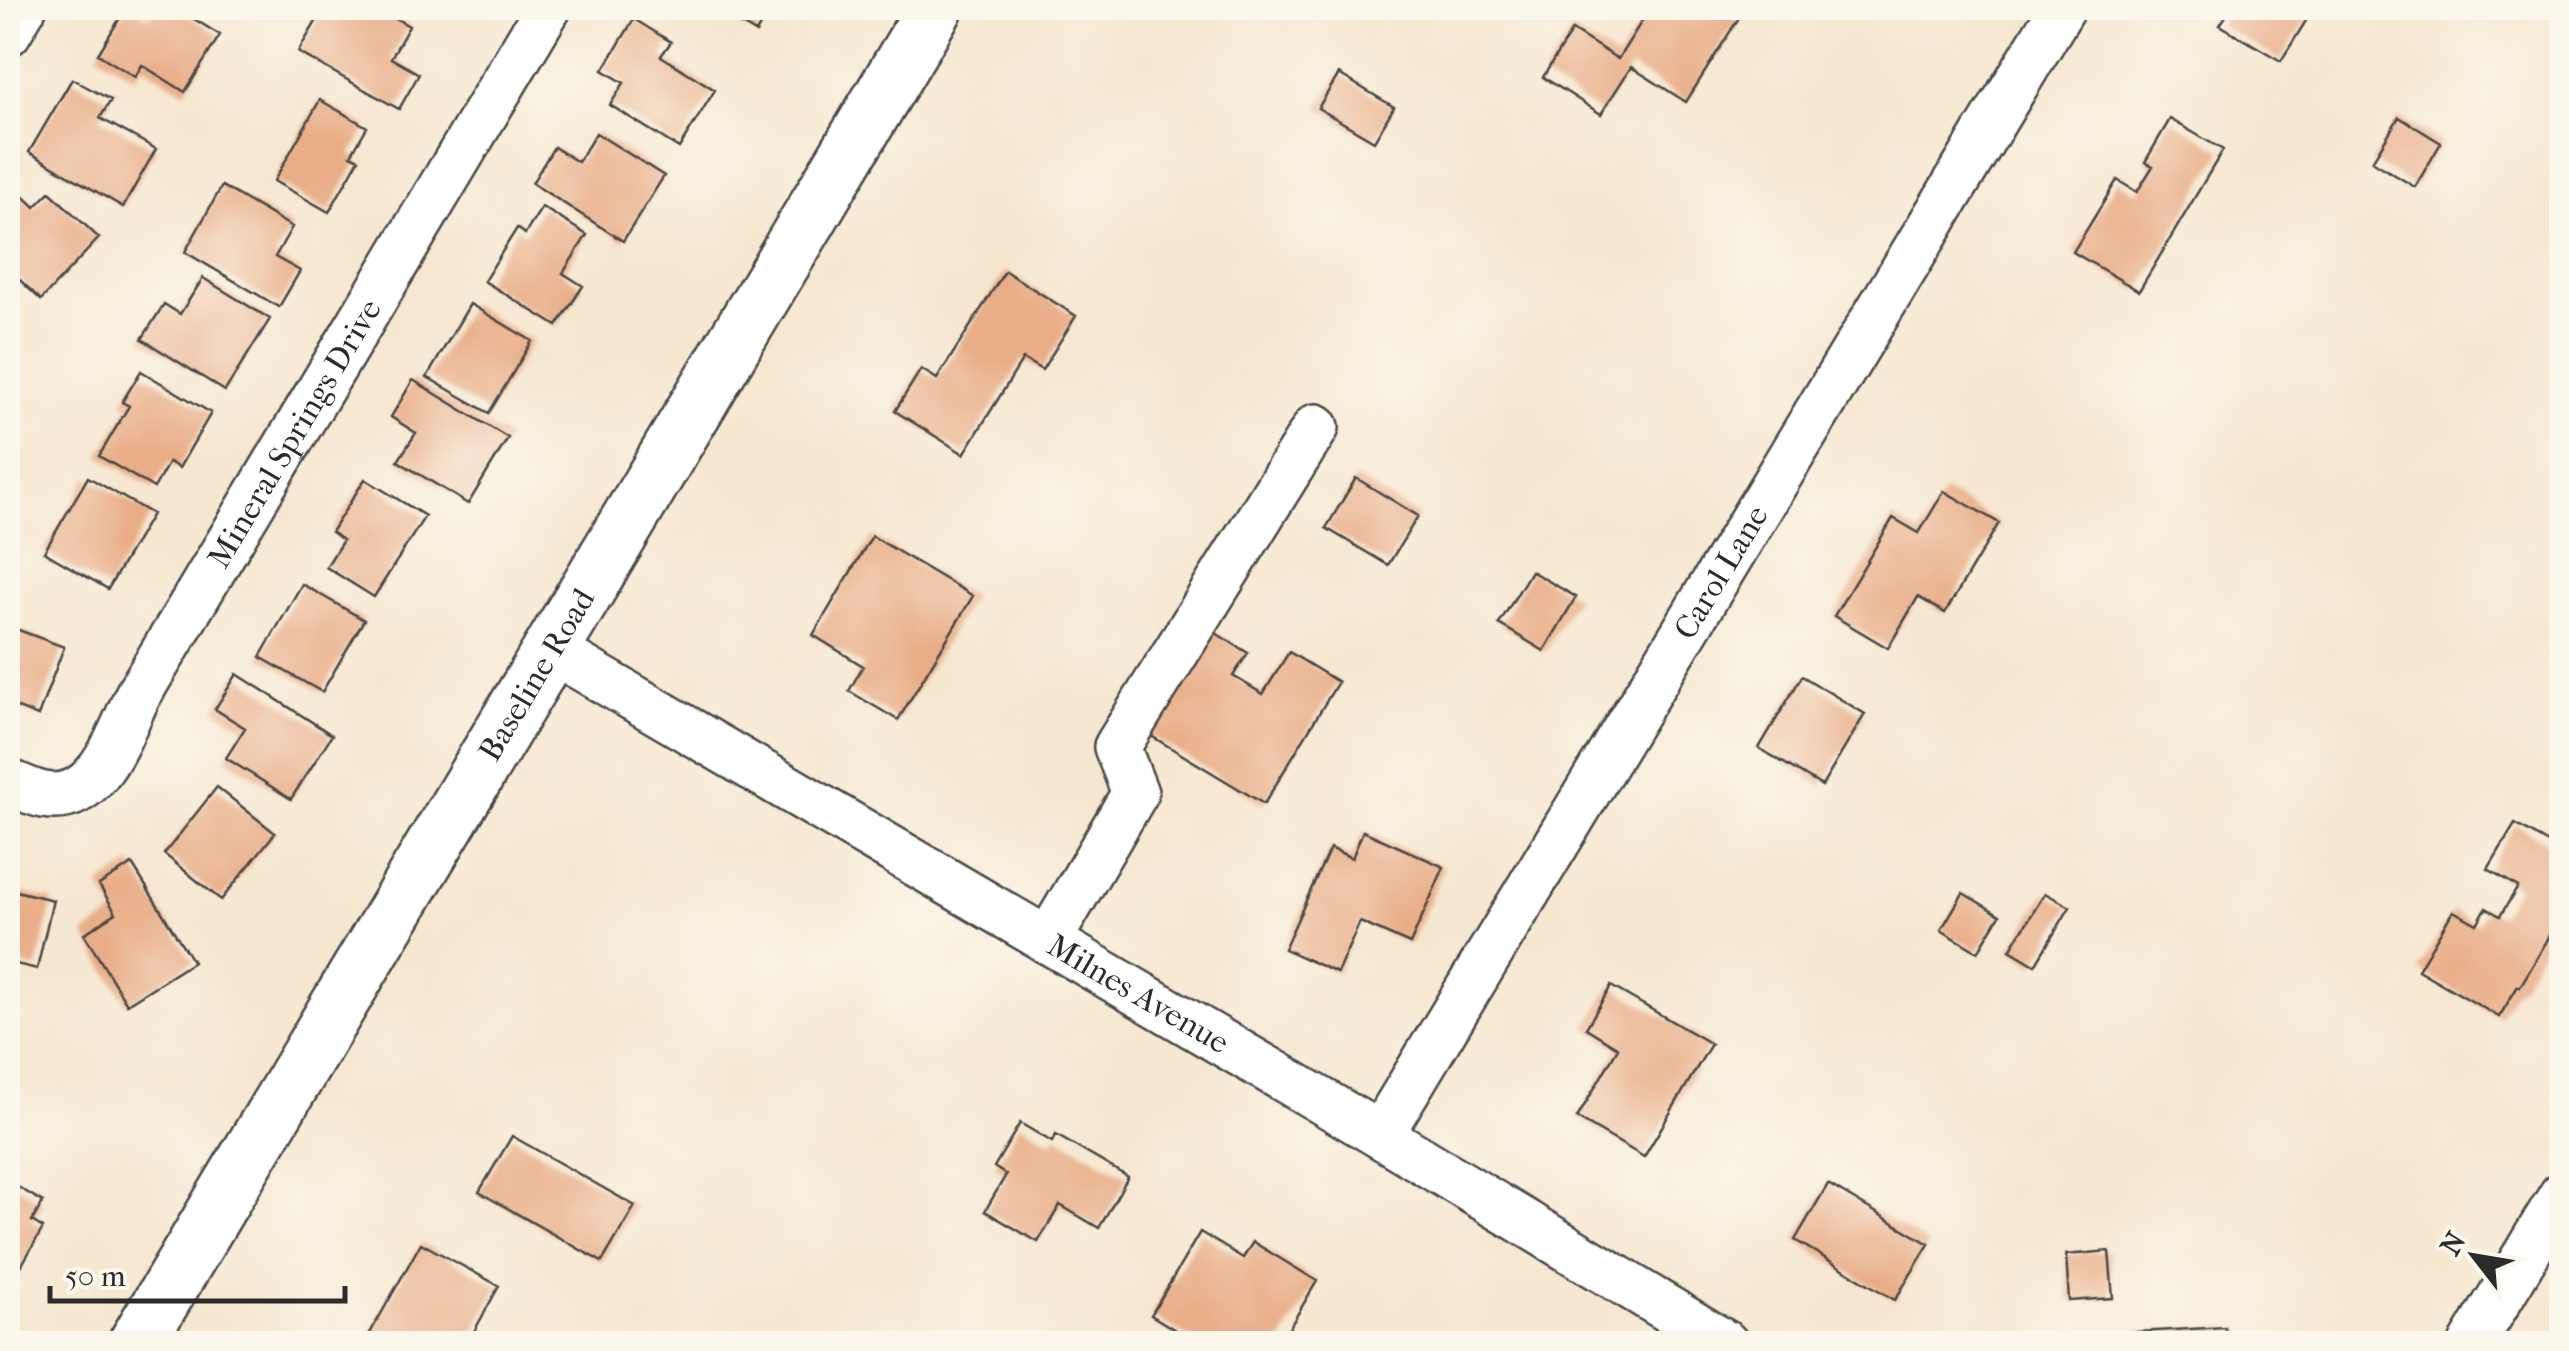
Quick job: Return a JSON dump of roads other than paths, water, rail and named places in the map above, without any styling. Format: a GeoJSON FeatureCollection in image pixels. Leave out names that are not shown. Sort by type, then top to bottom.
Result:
{"type":"FeatureCollection","features":[{"type":"Feature","properties":{"kind":"main road","name":"Baseline Road"},"geometry":{"type":"LineString","coordinates":[[136,1344],[935,8]]}},
{"type":"Feature","properties":{"kind":"street"},"geometry":{"type":"LineString","coordinates":[[8,33],[23,8]]}},
{"type":"Feature","properties":{"kind":"street","name":"Mineral Springs Drive"},"geometry":{"type":"LineString","coordinates":[[8,782],[46,796],[78,792],[102,769],[138,695],[548,8]]}},
{"type":"Feature","properties":{"kind":"street","name":"Carol Lane"},"geometry":{"type":"LineString","coordinates":[[1380,1136],[2062,8]]}},
{"type":"Feature","properties":{"kind":"street"},"geometry":{"type":"LineString","coordinates":[[1048,941],[1135,792],[1117,747],[1316,427]]}},
{"type":"Feature","properties":{"kind":"street","name":"Milnes Avenue"},"geometry":{"type":"LineString","coordinates":[[550,649],[1380,1136],[1726,1344]]}},
{"type":"Feature","properties":{"kind":"street"},"geometry":{"type":"LineString","coordinates":[[2472,1344],[2562,1195]]}}]}
